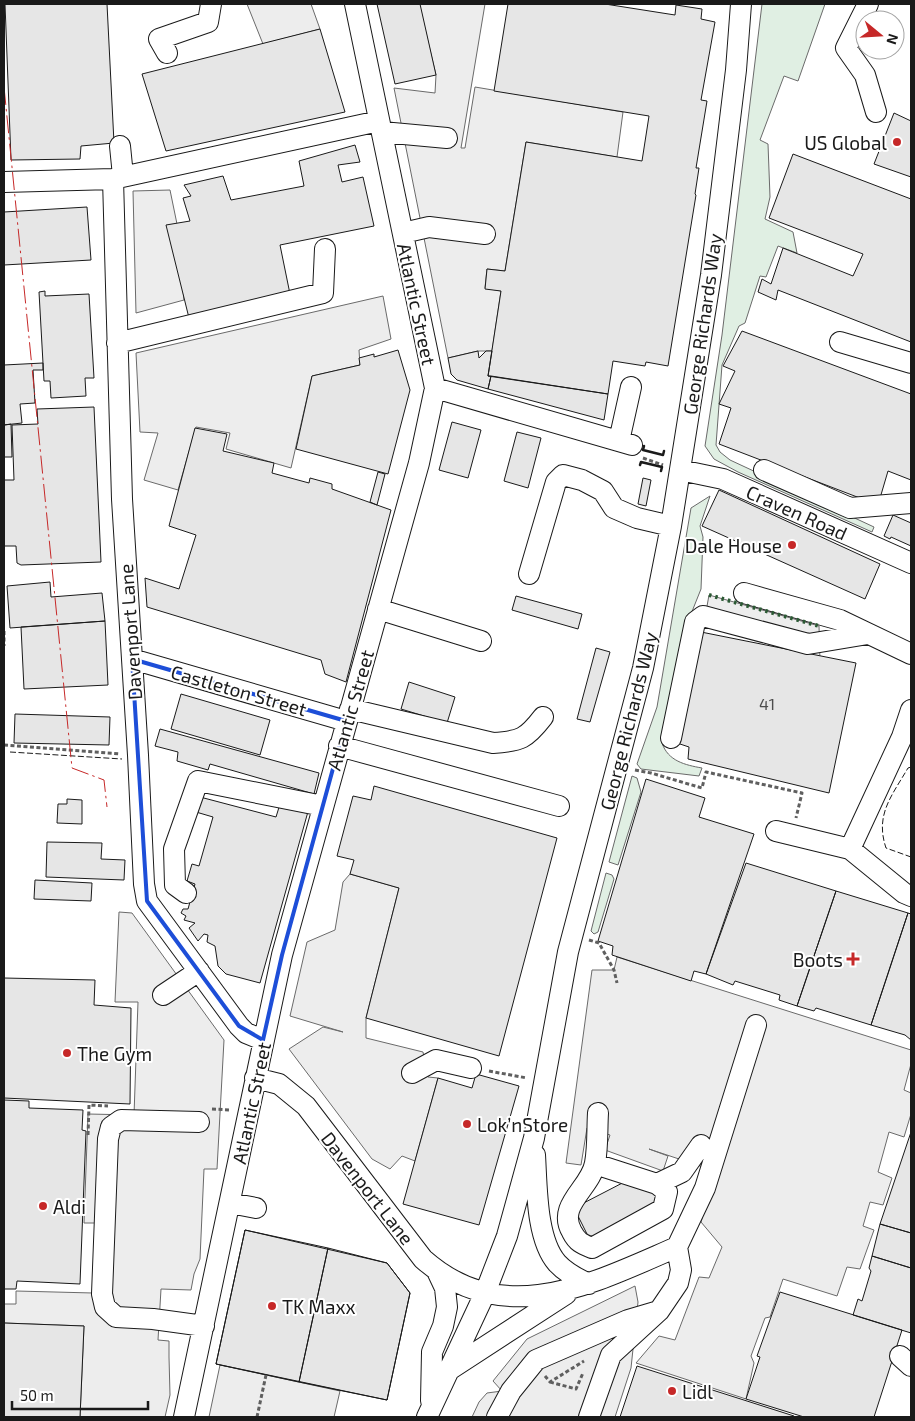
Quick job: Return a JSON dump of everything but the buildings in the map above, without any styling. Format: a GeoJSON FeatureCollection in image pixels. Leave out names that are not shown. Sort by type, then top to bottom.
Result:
{"type":"FeatureCollection","features":[{"type":"Feature","properties":{"kind":"street"},"geometry":{"type":"LineString","coordinates":[[167,53],[159,39],[208,22],[210,4]]}},
{"type":"Feature","properties":{"kind":"street","name":"Atlantic Street"},"geometry":{"type":"LineString","coordinates":[[184,1417],[282,955],[419,463],[435,388],[355,4]]}},
{"type":"Feature","properties":{"kind":"street","name":"George Richards Way"},"geometry":{"type":"LineString","coordinates":[[429,1413],[485,1293],[507,1236],[534,1138],[559,994],[573,934],[643,668],[671,526],[711,275],[736,70],[741,4]]}},
{"type":"Feature","properties":{"kind":"street"},"geometry":{"type":"LineString","coordinates":[[868,4],[846,48],[865,76],[876,112]]}},
{"type":"Feature","properties":{"kind":"street"},"geometry":{"type":"LineString","coordinates":[[4,182],[118,178],[381,126],[447,138]]}},
{"type":"Feature","properties":{"kind":"street","name":"Davenport Lane"},"geometry":{"type":"LineString","coordinates":[[120,146],[118,178],[117,344],[122,499],[144,884],[147,901],[246,1033],[263,1040]]}},
{"type":"Feature","properties":{"kind":"street"},"geometry":{"type":"LineString","coordinates":[[402,233],[429,227],[485,234]]}},
{"type":"Feature","properties":{"kind":"street"},"geometry":{"type":"LineString","coordinates":[[117,344],[323,293],[325,249]]}},
{"type":"Feature","properties":{"kind":"street"},"geometry":{"type":"LineString","coordinates":[[840,342],[911,363]]}},
{"type":"Feature","properties":{"kind":"street"},"geometry":{"type":"LineString","coordinates":[[435,388],[625,443],[630,387]]}},
{"type":"Feature","properties":{"kind":"street","name":"Craven Road"},"geometry":{"type":"LineString","coordinates":[[680,470],[724,479],[911,563]]}},
{"type":"Feature","properties":{"kind":"street"},"geometry":{"type":"LineString","coordinates":[[764,470],[850,508],[911,503]]}},
{"type":"Feature","properties":{"kind":"street"},"geometry":{"type":"LineString","coordinates":[[529,574],[556,482],[563,475],[582,480],[604,491],[614,508],[637,518],[671,526]]}},
{"type":"Feature","properties":{"kind":"street"},"geometry":{"type":"LineString","coordinates":[[744,593],[840,620],[911,654]]}},
{"type":"Feature","properties":{"kind":"street"},"geometry":{"type":"LineString","coordinates":[[378,609],[481,641]]}},
{"type":"Feature","properties":{"kind":"street"},"geometry":{"type":"LineString","coordinates":[[671,738],[695,622],[703,616],[808,644],[868,634]]}},
{"type":"Feature","properties":{"kind":"street","name":"Castleton Street"},"geometry":{"type":"LineString","coordinates":[[132,659],[348,715],[493,743],[515,742],[529,735],[544,717]]}},
{"type":"Feature","properties":{"kind":"street"},"geometry":{"type":"LineString","coordinates":[[850,849],[907,739],[911,710]]}},
{"type":"Feature","properties":{"kind":"street"},"geometry":{"type":"LineString","coordinates":[[339,746],[559,806]]}},
{"type":"Feature","properties":{"kind":"street"},"geometry":{"type":"LineString","coordinates":[[186,892],[175,885],[174,849],[198,781],[323,806]]}},
{"type":"Feature","properties":{"kind":"street"},"geometry":{"type":"LineString","coordinates":[[784,833],[850,849],[904,893],[911,896]]}},
{"type":"Feature","properties":{"kind":"street"},"geometry":{"type":"LineString","coordinates":[[163,995],[199,971]]}},
{"type":"Feature","properties":{"kind":"street"},"geometry":{"type":"LineString","coordinates":[[589,1417],[611,1355],[659,1311],[678,1284],[680,1270],[677,1247],[705,1188],[756,1025]]}},
{"type":"Feature","properties":{"kind":"street"},"geometry":{"type":"LineString","coordinates":[[412,1073],[436,1060],[471,1068]]}},
{"type":"Feature","properties":{"kind":"street","name":"Davenport Lane"},"geometry":{"type":"LineString","coordinates":[[256,1078],[279,1084],[306,1106],[395,1224],[423,1259],[436,1271],[465,1288],[485,1293],[524,1297],[580,1287]]}},
{"type":"Feature","properties":{"kind":"street"},"geometry":{"type":"LineString","coordinates":[[596,1164],[657,1184],[667,1192],[663,1209],[592,1248],[576,1240],[569,1227],[567,1215],[572,1202],[596,1164],[598,1113]]}},
{"type":"Feature","properties":{"kind":"street"},"geometry":{"type":"LineString","coordinates":[[199,1122],[121,1120],[111,1127],[108,1139],[102,1294],[104,1317],[204,1326]]}},
{"type":"Feature","properties":{"kind":"street"},"geometry":{"type":"LineString","coordinates":[[534,1138],[538,1209],[549,1250],[556,1262],[580,1287]]}},
{"type":"Feature","properties":{"kind":"street"},"geometry":{"type":"LineString","coordinates":[[657,1184],[682,1172],[701,1145]]}},
{"type":"Feature","properties":{"kind":"street"},"geometry":{"type":"LineString","coordinates":[[230,1203],[256,1208]]}},
{"type":"Feature","properties":{"kind":"street"},"geometry":{"type":"LineString","coordinates":[[449,1370],[580,1287],[677,1247]]}},
{"type":"Feature","properties":{"kind":"street"},"geometry":{"type":"LineString","coordinates":[[429,1413],[432,1352],[443,1326],[447,1307],[445,1288],[436,1271]]}},
{"type":"Feature","properties":{"kind":"street"},"geometry":{"type":"LineString","coordinates":[[496,1417],[511,1391],[536,1360],[628,1320],[659,1311]]}},
{"type":"Feature","properties":{"kind":"path"},"geometry":{"type":"LineString","coordinates":[[625,443],[636,456],[680,470]]}},
{"type":"Feature","properties":{"kind":"path"},"geometry":{"type":"LineString","coordinates":[[4,631],[4,646]]}},
{"type":"Feature","properties":{"kind":"path"},"geometry":{"type":"LineString","coordinates":[[4,745],[138,755]]}},
{"type":"Feature","properties":{"kind":"path"},"geometry":{"type":"LineString","coordinates":[[651,773],[702,788],[706,772],[802,793],[784,833]]}},
{"type":"Feature","properties":{"kind":"path"},"geometry":{"type":"LineString","coordinates":[[573,934],[599,943],[614,970],[617,983]]}},
{"type":"Feature","properties":{"kind":"path"},"geometry":{"type":"LineString","coordinates":[[471,1068],[544,1081]]}},
{"type":"Feature","properties":{"kind":"path"},"geometry":{"type":"LineString","coordinates":[[542,1372],[550,1382],[576,1389],[588,1359],[550,1382]]}},
{"type":"Feature","properties":{"kind":"path"},"geometry":{"type":"LineString","coordinates":[[257,1417],[266,1375]]}},
{"type":"Feature","properties":{"kind":"highlighted area"},"geometry":{"type":"Polygon","coordinates":[[[132,659],[346,721],[282,955],[263,1040],[239,1026],[147,901],[132,659]]]}},
{"type":"Feature","properties":{"kind":"green space"},"geometry":{"type":"Polygon","coordinates":[[[762,4],[825,4],[798,81],[784,76],[760,140],[768,144],[770,197],[765,219],[793,232],[797,253],[778,246],[766,277],[760,276],[745,323],[739,326],[722,365],[716,445],[720,452],[730,460],[874,527],[872,532],[738,472],[714,459],[705,446],[722,335],[762,4]]]}},
{"type":"Feature","properties":{"kind":"green space"},"geometry":{"type":"Polygon","coordinates":[[[710,496],[700,526],[703,537],[701,589],[689,619],[662,743],[668,754],[673,758],[683,764],[702,768],[699,776],[641,769],[637,764],[657,707],[691,508],[710,496]]]}},
{"type":"Feature","properties":{"kind":"green space"},"geometry":{"type":"Polygon","coordinates":[[[632,776],[637,778],[641,792],[618,865],[609,862],[632,776]]]}},
{"type":"Feature","properties":{"kind":"green space"},"geometry":{"type":"Polygon","coordinates":[[[606,873],[612,875],[614,879],[598,932],[594,934],[591,931],[606,873]]]}},
{"type":"Feature","properties":{"kind":"shaded area"},"geometry":{"type":"Polygon","coordinates":[[[247,4],[311,4],[320,29],[263,44],[247,4]]]}},
{"type":"Feature","properties":{"kind":"shaded area"},"geometry":{"type":"Polygon","coordinates":[[[419,4],[485,4],[461,148],[465,148],[475,87],[623,112],[617,157],[526,142],[505,271],[487,269],[485,288],[501,291],[492,351],[478,351],[448,358],[394,88],[435,93],[436,75],[419,4]]]}},
{"type":"Feature","properties":{"kind":"shaded area"},"geometry":{"type":"Polygon","coordinates":[[[170,190],[177,224],[184,300],[136,313],[133,191],[170,190]]]}},
{"type":"Feature","properties":{"kind":"shaded area"},"geometry":{"type":"Polygon","coordinates":[[[383,296],[391,339],[359,350],[360,365],[312,376],[291,468],[226,449],[230,433],[196,427],[178,490],[144,480],[158,433],[140,432],[136,353],[383,296]]]}},
{"type":"Feature","properties":{"kind":"shaded area"},"geometry":{"type":"Polygon","coordinates":[[[709,595],[819,626],[820,661],[704,623],[709,595]]]}},
{"type":"Feature","properties":{"kind":"shaded area"},"geometry":{"type":"Polygon","coordinates":[[[350,874],[399,888],[366,1018],[366,1038],[423,1052],[428,1077],[438,1078],[415,1161],[402,1156],[390,1169],[372,1159],[289,1049],[323,1027],[343,1032],[290,1016],[307,942],[335,930],[343,882],[350,874]]]}},
{"type":"Feature","properties":{"kind":"shaded area"},"geometry":{"type":"Polygon","coordinates":[[[119,912],[132,913],[224,1040],[217,1169],[204,1169],[200,1259],[194,1274],[191,1290],[161,1289],[158,1340],[169,1341],[170,1395],[165,1417],[80,1417],[84,1326],[4,1323],[4,1304],[16,1304],[16,1291],[93,1293],[95,1223],[84,1223],[88,1114],[134,1115],[138,1002],[115,1002],[119,912]]]}},
{"type":"Feature","properties":{"kind":"shaded area"},"geometry":{"type":"Polygon","coordinates":[[[617,957],[911,1050],[911,1064],[904,1090],[911,1093],[911,1114],[904,1137],[889,1132],[878,1172],[892,1178],[883,1205],[870,1202],[863,1226],[874,1230],[860,1269],[847,1267],[837,1296],[783,1279],[770,1317],[765,1318],[751,1356],[754,1363],[746,1399],[636,1363],[659,1336],[675,1340],[699,1277],[709,1278],[722,1247],[701,1222],[715,1171],[649,1149],[668,1156],[663,1171],[605,1150],[610,1135],[587,1128],[581,1165],[566,1163],[592,970],[614,970],[617,957]]]}},
{"type":"Feature","properties":{"kind":"shaded area"},"geometry":{"type":"Polygon","coordinates":[[[635,1286],[638,1302],[631,1368],[615,1417],[472,1417],[479,1402],[487,1393],[502,1391],[493,1381],[527,1339],[635,1286]]]}},
{"type":"Feature","properties":{"kind":"shaded area"},"geometry":{"type":"Polygon","coordinates":[[[220,1365],[340,1391],[334,1417],[209,1417],[220,1365]]]}},
{"type":"Feature","properties":{"kind":"hedge"},"geometry":{"type":"LineString","coordinates":[[709,595],[819,626]]}},
{"type":"Feature","properties":{"kind":"fence"},"geometry":{"type":"LineString","coordinates":[[10,752],[122,759]]}},
{"type":"Feature","properties":{"kind":"fence"},"geometry":{"type":"LineString","coordinates":[[911,767],[908,768],[886,806],[882,826],[886,848],[911,857]]}},
{"type":"Feature","properties":{"kind":"wall"},"geometry":{"type":"LineString","coordinates":[[644,446],[643,450],[663,455],[664,451]]}},
{"type":"Feature","properties":{"kind":"wall"},"geometry":{"type":"LineString","coordinates":[[640,465],[641,462],[662,467],[661,471]]}},
{"type":"Feature","properties":{"kind":"power"},"geometry":{"type":"LineString","coordinates":[[4,87],[72,768],[104,780],[107,807]]}},
{"type":"Feature","properties":{"kind":"place","name":"US Global"},"geometry":{"type":"Point","coordinates":[897,142]}},
{"type":"Feature","properties":{"kind":"place","name":"Dale House"},"geometry":{"type":"Point","coordinates":[792,545]}},
{"type":"Feature","properties":{"kind":"place","name":"Boots"},"geometry":{"type":"Point","coordinates":[853,959]}},
{"type":"Feature","properties":{"kind":"place","name":"The Gym"},"geometry":{"type":"Point","coordinates":[67,1053]}},
{"type":"Feature","properties":{"kind":"place","name":"Lok’nStore"},"geometry":{"type":"Point","coordinates":[467,1124]}},
{"type":"Feature","properties":{"kind":"place","name":"Aldi"},"geometry":{"type":"Point","coordinates":[43,1206]}},
{"type":"Feature","properties":{"kind":"place","name":"TK Maxx"},"geometry":{"type":"Point","coordinates":[272,1306]}},
{"type":"Feature","properties":{"kind":"place","name":"Lidl"},"geometry":{"type":"Point","coordinates":[672,1391]}}]}
